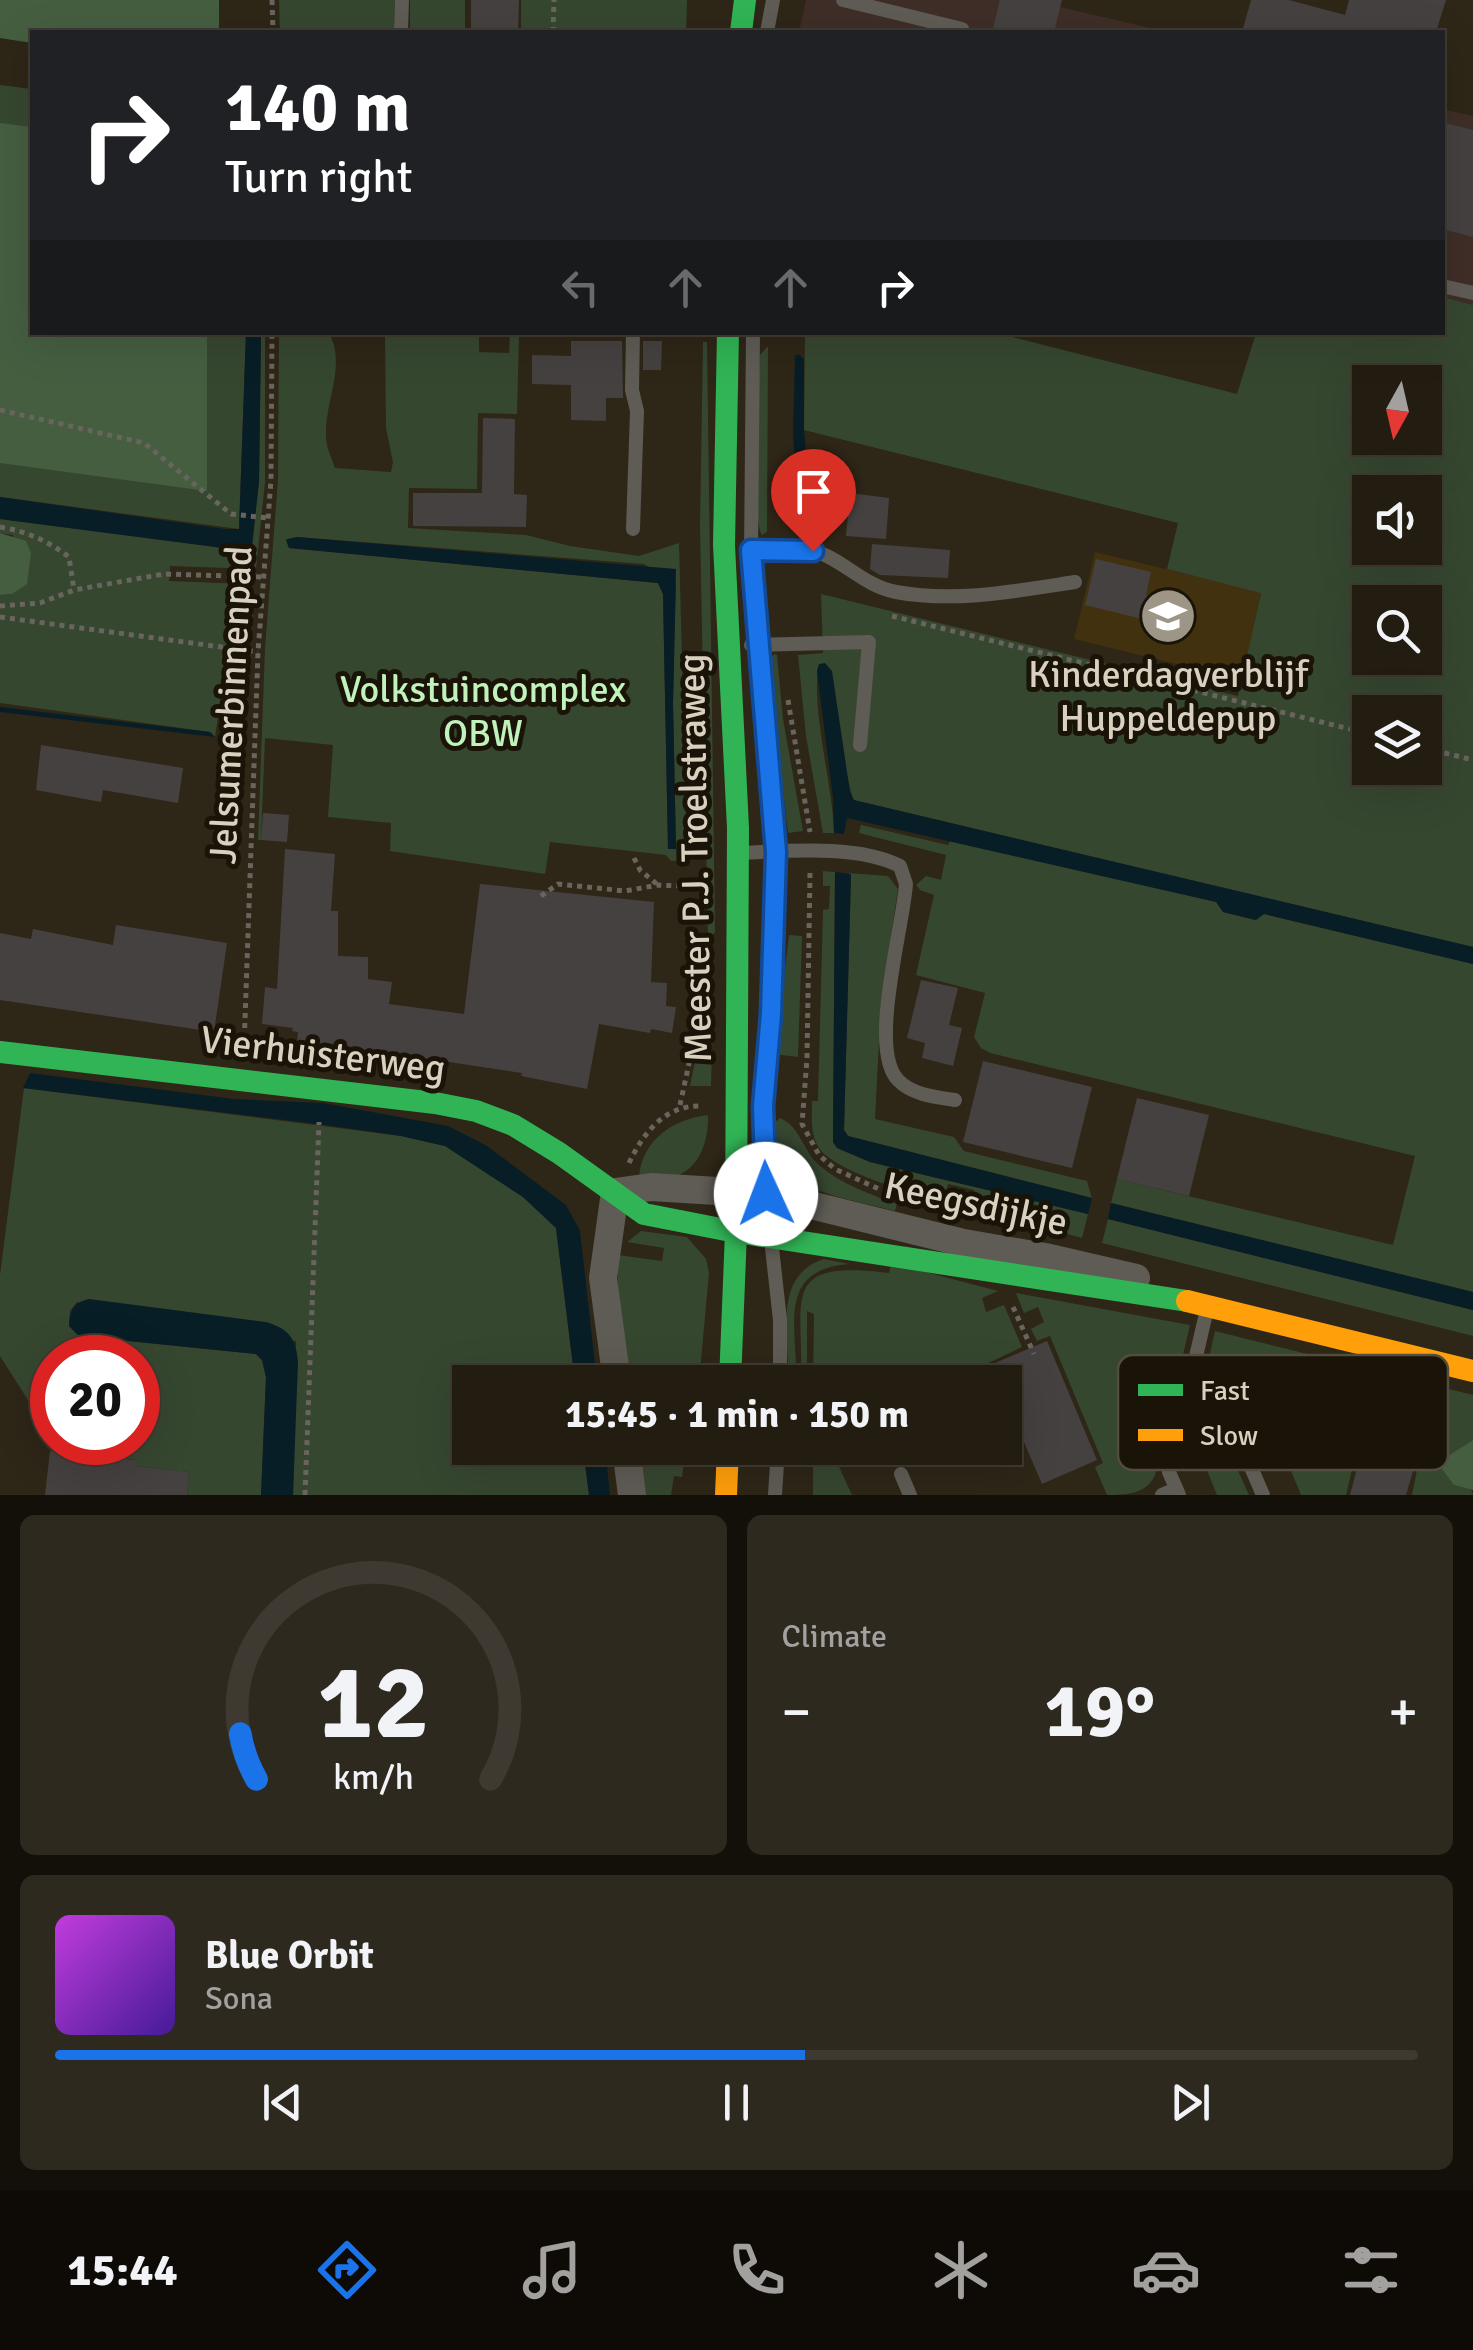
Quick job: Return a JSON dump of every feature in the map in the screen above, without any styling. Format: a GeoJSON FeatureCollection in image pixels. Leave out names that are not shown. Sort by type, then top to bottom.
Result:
{"type":"FeatureCollection","features":[{"type":"Feature","properties":{"kind":"street"},"geometry":{"type":"LineString","coordinates":[[741,30],[744,0]]}},
{"type":"Feature","properties":{"kind":"street","name":"Meester P.J. Troelstraweg"},"geometry":{"type":"LineString","coordinates":[[728,335],[724,544],[737,854],[736,1232],[731,1365]]}},
{"type":"Feature","properties":{"kind":"street","name":"Vierhuisterweg"},"geometry":{"type":"LineString","coordinates":[[0,1052],[476,1111],[513,1125],[644,1214],[736,1232]]}},
{"type":"Feature","properties":{"kind":"street"},"geometry":{"type":"LineString","coordinates":[[615,1365],[603,1278],[615,1192],[651,1188],[736,1190]]}},
{"type":"Feature","properties":{"kind":"street","name":"Keegsdijkje"},"geometry":{"type":"LineString","coordinates":[[736,1190],[1146,1280],[1203,1303]]}},
{"type":"Feature","properties":{"kind":"street","name":"Keegsdijkje"},"geometry":{"type":"LineString","coordinates":[[736,1232],[1203,1303],[1409,1355]]}},
{"type":"Feature","properties":{"kind":"street","name":"Keegsdijkje"},"geometry":{"type":"LineString","coordinates":[[1448,1365],[1473,1371]]}},
{"type":"Feature","properties":{"kind":"street"},"geometry":{"type":"LineString","coordinates":[[628,1465],[632,1495]]}},
{"type":"Feature","properties":{"kind":"street"},"geometry":{"type":"LineString","coordinates":[[726,1495],[727,1465]]}},
{"type":"Feature","properties":{"kind":"lane"},"geometry":{"type":"LineString","coordinates":[[402,0],[402,30]]}},
{"type":"Feature","properties":{"kind":"lane"},"geometry":{"type":"LineString","coordinates":[[768,30],[772,0]]}},
{"type":"Feature","properties":{"kind":"lane"},"geometry":{"type":"LineString","coordinates":[[843,0],[962,29]]}},
{"type":"Feature","properties":{"kind":"lane"},"geometry":{"type":"LineString","coordinates":[[1445,287],[1473,294]]}},
{"type":"Feature","properties":{"kind":"lane"},"geometry":{"type":"LineString","coordinates":[[634,335],[632,390],[637,411],[634,529]]}},
{"type":"Feature","properties":{"kind":"lane","name":"Meester P.J. Troelstraweg"},"geometry":{"type":"LineString","coordinates":[[753,335],[751,550],[776,852],[771,1014],[763,1106],[780,1365]]}},
{"type":"Feature","properties":{"kind":"lane"},"geometry":{"type":"LineString","coordinates":[[751,550],[813,551],[868,582],[897,592],[988,594],[1075,582]]}},
{"type":"Feature","properties":{"kind":"lane"},"geometry":{"type":"LineString","coordinates":[[730,646],[869,642],[860,745]]}},
{"type":"Feature","properties":{"kind":"lane"},"geometry":{"type":"LineString","coordinates":[[737,854],[810,851],[890,862],[904,874],[906,898],[888,1004],[887,1065],[900,1083],[922,1094],[955,1100]]}},
{"type":"Feature","properties":{"kind":"lane"},"geometry":{"type":"LineString","coordinates":[[1194,1355],[1203,1303]]}},
{"type":"Feature","properties":{"kind":"lane"},"geometry":{"type":"LineString","coordinates":[[775,1495],[777,1465]]}},
{"type":"Feature","properties":{"kind":"lane"},"geometry":{"type":"LineString","coordinates":[[1252,1470],[1262,1495]]}},
{"type":"Feature","properties":{"kind":"lane"},"geometry":{"type":"LineString","coordinates":[[900,1474],[910,1495]]}},
{"type":"Feature","properties":{"kind":"path"},"geometry":{"type":"LineString","coordinates":[[272,0],[273,30]]}},
{"type":"Feature","properties":{"kind":"path"},"geometry":{"type":"LineString","coordinates":[[554,0],[554,30]]}},
{"type":"Feature","properties":{"kind":"path","name":"Jelsumerbinnenpad"},"geometry":{"type":"LineString","coordinates":[[242,1081],[258,652],[268,518],[272,335]]}},
{"type":"Feature","properties":{"kind":"path"},"geometry":{"type":"LineString","coordinates":[[0,410],[144,443],[231,514],[268,518]]}},
{"type":"Feature","properties":{"kind":"path"},"geometry":{"type":"LineString","coordinates":[[0,527],[21,530],[69,557],[74,590]]}},
{"type":"Feature","properties":{"kind":"path"},"geometry":{"type":"LineString","coordinates":[[0,606],[40,604],[74,590],[164,574],[263,577]]}},
{"type":"Feature","properties":{"kind":"path"},"geometry":{"type":"LineString","coordinates":[[869,642],[871,614],[878,613],[1352,730]]}},
{"type":"Feature","properties":{"kind":"path"},"geometry":{"type":"LineString","coordinates":[[0,617],[258,652]]}},
{"type":"Feature","properties":{"kind":"path"},"geometry":{"type":"LineString","coordinates":[[788,692],[810,851],[805,933],[807,1058],[802,1124],[818,1155],[835,1169],[887,1192]]}},
{"type":"Feature","properties":{"kind":"path"},"geometry":{"type":"LineString","coordinates":[[1442,752],[1473,760]]}},
{"type":"Feature","properties":{"kind":"path"},"geometry":{"type":"LineString","coordinates":[[634,858],[640,870],[658,885]]}},
{"type":"Feature","properties":{"kind":"path"},"geometry":{"type":"LineString","coordinates":[[541,896],[558,884],[625,891],[658,885],[701,887]]}},
{"type":"Feature","properties":{"kind":"path"},"geometry":{"type":"LineString","coordinates":[[615,1192],[640,1140],[680,1106]]}},
{"type":"Feature","properties":{"kind":"path"},"geometry":{"type":"LineString","coordinates":[[305,1495],[319,1124]]}},
{"type":"Feature","properties":{"kind":"path"},"geometry":{"type":"LineString","coordinates":[[1012,1303],[1034,1354]]}},
{"type":"Feature","properties":{"kind":"shaded area"},"geometry":{"type":"Polygon","coordinates":[[[806,0],[1030,0],[1158,30],[799,30],[806,0]]]}},
{"type":"Feature","properties":{"kind":"shaded area"},"geometry":{"type":"Polygon","coordinates":[[[1445,110],[1473,116],[1473,305],[1445,298],[1445,110]]]}},
{"type":"Feature","properties":{"kind":"shaded area","name":"Kinderdagverblijf Huppeldepup"},"geometry":{"type":"Polygon","coordinates":[[[1095,552],[1261,592],[1242,680],[1074,639],[1095,552]]]}},
{"type":"Feature","properties":{"kind":"green space"},"geometry":{"type":"Polygon","coordinates":[[[0,0],[219,0],[219,30],[30,30],[30,43],[0,38],[0,0]]]}},
{"type":"Feature","properties":{"kind":"green space"},"geometry":{"type":"Polygon","coordinates":[[[279,0],[395,0],[394,30],[280,30],[279,0]]]}},
{"type":"Feature","properties":{"kind":"green space"},"geometry":{"type":"Polygon","coordinates":[[[410,0],[465,0],[465,30],[410,30],[410,0]]]}},
{"type":"Feature","properties":{"kind":"green space"},"geometry":{"type":"Polygon","coordinates":[[[521,0],[687,0],[686,30],[521,30],[521,0]]]}},
{"type":"Feature","properties":{"kind":"green space"},"geometry":{"type":"Polygon","coordinates":[[[0,85],[30,89],[30,335],[246,335],[239,529],[0,497],[0,85]]]}},
{"type":"Feature","properties":{"kind":"green space"},"geometry":{"type":"Polygon","coordinates":[[[0,123],[30,127],[30,335],[207,335],[207,491],[0,463],[0,123]]]}},
{"type":"Feature","properties":{"kind":"green space"},"geometry":{"type":"Polygon","coordinates":[[[1445,298],[1473,305],[1473,947],[853,800],[819,664],[817,701],[834,833],[823,833],[806,736],[798,655],[823,653],[821,594],[1238,696],[1261,593],[1167,569],[1178,523],[804,430],[805,335],[1004,335],[1237,394],[1255,335],[1445,335],[1445,298]]]}},
{"type":"Feature","properties":{"kind":"green space"},"geometry":{"type":"Polygon","coordinates":[[[261,335],[265,335],[265,482],[256,569],[170,566],[169,581],[246,584],[255,591],[250,647],[229,645],[215,737],[210,732],[0,703],[0,595],[12,594],[13,535],[0,533],[0,519],[243,550],[252,546],[259,481],[261,335]]]}},
{"type":"Feature","properties":{"kind":"green space","name":"Volkstuincomplex OBW"},"geometry":{"type":"Polygon","coordinates":[[[279,335],[330,335],[336,358],[326,437],[335,468],[391,472],[393,462],[386,428],[385,335],[479,335],[479,352],[509,353],[510,335],[519,335],[517,414],[478,413],[477,489],[409,488],[408,528],[526,535],[639,556],[679,543],[687,860],[671,861],[666,855],[550,842],[545,874],[390,851],[391,823],[328,817],[333,745],[265,738],[258,840],[265,648],[278,480],[279,335]],[[286,539],[289,548],[658,583],[663,594],[668,848],[676,849],[676,584],[644,564],[286,539]]]}},
{"type":"Feature","properties":{"kind":"green space"},"geometry":{"type":"Polygon","coordinates":[[[703,342],[707,342],[715,932],[708,940],[700,527],[703,342]]]}},
{"type":"Feature","properties":{"kind":"green space"},"geometry":{"type":"Polygon","coordinates":[[[768,346],[767,532],[762,535],[756,504],[757,421],[760,355],[768,346]]]}},
{"type":"Feature","properties":{"kind":"green space"},"geometry":{"type":"Polygon","coordinates":[[[0,533],[26,541],[31,553],[27,584],[12,594],[0,595],[0,533]]]}},
{"type":"Feature","properties":{"kind":"green space"},"geometry":{"type":"Polygon","coordinates":[[[774,654],[803,831],[788,833],[768,663],[774,654]]]}},
{"type":"Feature","properties":{"kind":"green space"},"geometry":{"type":"Polygon","coordinates":[[[861,825],[948,845],[950,841],[1217,902],[1223,912],[1255,920],[1264,914],[1473,964],[1473,1292],[1111,1203],[1117,1179],[1393,1245],[1415,1156],[981,1048],[974,1037],[985,993],[916,975],[934,895],[916,885],[926,876],[941,880],[946,855],[859,833],[861,825]]]}},
{"type":"Feature","properties":{"kind":"green space"},"geometry":{"type":"Polygon","coordinates":[[[823,871],[835,872],[833,1142],[837,1148],[870,1162],[1088,1214],[1082,1238],[970,1208],[974,1190],[948,1184],[943,1202],[895,1188],[842,1166],[819,1148],[813,1131],[812,1101],[818,1101],[823,910],[829,909],[830,886],[823,886],[823,871]]]}},
{"type":"Feature","properties":{"kind":"green space"},"geometry":{"type":"Polygon","coordinates":[[[848,873],[888,876],[898,889],[881,1003],[875,1119],[954,1137],[964,1151],[1087,1181],[1092,1198],[848,1136],[844,1130],[851,875],[848,873]]]}},
{"type":"Feature","properties":{"kind":"green space"},"geometry":{"type":"Polygon","coordinates":[[[789,935],[802,936],[798,1057],[774,1054],[789,935]]]}},
{"type":"Feature","properties":{"kind":"green space"},"geometry":{"type":"Polygon","coordinates":[[[707,971],[714,979],[711,1086],[690,1086],[702,1029],[707,971]]]}},
{"type":"Feature","properties":{"kind":"green space"},"geometry":{"type":"Polygon","coordinates":[[[24,1088],[401,1136],[445,1146],[523,1197],[556,1228],[573,1365],[452,1365],[452,1465],[585,1465],[589,1495],[293,1495],[296,1341],[77,1302],[70,1311],[69,1326],[78,1335],[30,1335],[30,1403],[0,1356],[0,1275],[24,1088]]]}},
{"type":"Feature","properties":{"kind":"green space"},"geometry":{"type":"Polygon","coordinates":[[[708,1115],[701,1152],[690,1168],[669,1178],[639,1177],[646,1152],[661,1134],[683,1121],[708,1115]]]}},
{"type":"Feature","properties":{"kind":"green space"},"geometry":{"type":"Polygon","coordinates":[[[780,1118],[792,1127],[819,1165],[846,1183],[897,1204],[895,1211],[813,1188],[785,1173],[775,1154],[774,1123],[780,1118]]]}},
{"type":"Feature","properties":{"kind":"green space"},"geometry":{"type":"Polygon","coordinates":[[[1108,1219],[1473,1310],[1473,1336],[1102,1243],[1108,1219]]]}},
{"type":"Feature","properties":{"kind":"green space"},"geometry":{"type":"Polygon","coordinates":[[[641,1231],[687,1237],[706,1259],[709,1273],[701,1365],[628,1365],[618,1293],[618,1255],[662,1261],[664,1248],[627,1242],[641,1231]]]}},
{"type":"Feature","properties":{"kind":"green space"},"geometry":{"type":"Polygon","coordinates":[[[824,1259],[849,1264],[810,1277],[800,1290],[794,1323],[795,1365],[787,1365],[790,1294],[807,1267],[824,1259]]]}},
{"type":"Feature","properties":{"kind":"green space"},"geometry":{"type":"Polygon","coordinates":[[[891,1263],[998,1291],[982,1298],[986,1312],[1004,1305],[1022,1347],[984,1365],[813,1365],[814,1314],[807,1311],[807,1365],[801,1365],[801,1307],[804,1291],[813,1279],[829,1272],[853,1270],[889,1273],[891,1263]]]}},
{"type":"Feature","properties":{"kind":"green space"},"geometry":{"type":"Polygon","coordinates":[[[1016,1293],[1190,1325],[1183,1355],[1118,1355],[1118,1470],[1156,1470],[1147,1486],[1128,1494],[1107,1495],[1095,1467],[1103,1463],[1050,1336],[1037,1341],[1031,1329],[1044,1322],[1038,1307],[1024,1313],[1016,1293]]]}},
{"type":"Feature","properties":{"kind":"green space"},"geometry":{"type":"Polygon","coordinates":[[[1215,1331],[1312,1355],[1210,1355],[1215,1331]]]}},
{"type":"Feature","properties":{"kind":"green space"},"geometry":{"type":"Polygon","coordinates":[[[160,1344],[256,1354],[262,1360],[266,1377],[261,1495],[187,1495],[189,1472],[136,1466],[160,1465],[160,1344]]]}},
{"type":"Feature","properties":{"kind":"green space"},"geometry":{"type":"Polygon","coordinates":[[[1448,1389],[1473,1395],[1473,1440],[1448,1456],[1448,1389]]]}},
{"type":"Feature","properties":{"kind":"green space"},"geometry":{"type":"Polygon","coordinates":[[[1473,1440],[1473,1490],[1454,1485],[1443,1470],[1448,1470],[1448,1456],[1473,1440]]]}},
{"type":"Feature","properties":{"kind":"green space"},"geometry":{"type":"Polygon","coordinates":[[[1448,1464],[1454,1485],[1471,1489],[1473,1495],[1412,1495],[1417,1470],[1448,1470],[1448,1464]]]}},
{"type":"Feature","properties":{"kind":"green space"},"geometry":{"type":"Polygon","coordinates":[[[640,1465],[684,1465],[682,1477],[674,1476],[671,1495],[644,1495],[640,1465]]]}},
{"type":"Feature","properties":{"kind":"green space"},"geometry":{"type":"Polygon","coordinates":[[[813,1465],[838,1465],[852,1495],[813,1495],[813,1465]]]}},
{"type":"Feature","properties":{"kind":"green space"},"geometry":{"type":"Polygon","coordinates":[[[1207,1470],[1238,1470],[1249,1495],[1217,1495],[1207,1470]]]}},
{"type":"Feature","properties":{"kind":"green space"},"geometry":{"type":"Polygon","coordinates":[[[1291,1470],[1352,1470],[1346,1495],[1301,1495],[1291,1470]]]}},
{"type":"Feature","properties":{"kind":"water"},"geometry":{"type":"Polygon","coordinates":[[[246,335],[261,335],[259,481],[252,546],[231,549],[0,519],[0,497],[225,529],[239,529],[246,335]]]}},
{"type":"Feature","properties":{"kind":"water"},"geometry":{"type":"Polygon","coordinates":[[[799,354],[804,359],[804,430],[812,519],[808,522],[802,521],[798,510],[793,433],[795,356],[799,354]]]}},
{"type":"Feature","properties":{"kind":"water"},"geometry":{"type":"Polygon","coordinates":[[[297,537],[676,569],[676,849],[668,849],[663,594],[658,583],[289,548],[286,540],[297,537]]]}},
{"type":"Feature","properties":{"kind":"water"},"geometry":{"type":"Polygon","coordinates":[[[825,663],[832,671],[854,800],[1473,947],[1473,964],[1264,914],[1256,920],[1223,912],[1216,902],[847,818],[844,834],[834,833],[817,671],[819,664],[825,663]]]}},
{"type":"Feature","properties":{"kind":"water"},"geometry":{"type":"Polygon","coordinates":[[[0,707],[210,732],[215,737],[0,712],[0,707]]]}},
{"type":"Feature","properties":{"kind":"water"},"geometry":{"type":"Polygon","coordinates":[[[835,872],[851,874],[844,1130],[848,1136],[1092,1198],[1088,1214],[870,1162],[837,1148],[833,1142],[835,872]]]}},
{"type":"Feature","properties":{"kind":"water"},"geometry":{"type":"Polygon","coordinates":[[[30,1073],[234,1099],[323,1103],[448,1126],[487,1146],[566,1205],[580,1231],[595,1365],[573,1365],[556,1228],[523,1197],[445,1146],[318,1124],[23,1088],[30,1073]]]}},
{"type":"Feature","properties":{"kind":"water"},"geometry":{"type":"Polygon","coordinates":[[[1111,1203],[1473,1292],[1473,1310],[1108,1219],[1111,1203]]]}},
{"type":"Feature","properties":{"kind":"water"},"geometry":{"type":"Polygon","coordinates":[[[89,1299],[266,1322],[286,1331],[298,1362],[293,1495],[261,1495],[266,1377],[262,1360],[256,1354],[160,1344],[160,1335],[78,1335],[69,1326],[73,1308],[89,1299]]]}},
{"type":"Feature","properties":{"kind":"water"},"geometry":{"type":"Polygon","coordinates":[[[585,1465],[607,1465],[610,1495],[589,1495],[585,1465]]]}},
{"type":"Feature","properties":{"kind":"building"},"geometry":{"type":"Polygon","coordinates":[[[471,0],[519,0],[518,30],[471,30],[471,0]]]}},
{"type":"Feature","properties":{"kind":"building"},"geometry":{"type":"Polygon","coordinates":[[[1000,0],[1062,0],[1054,30],[992,30],[1000,0]]]}},
{"type":"Feature","properties":{"kind":"building"},"geometry":{"type":"Polygon","coordinates":[[[1251,0],[1289,0],[1345,15],[1349,0],[1446,0],[1437,30],[1243,30],[1251,0]]]}},
{"type":"Feature","properties":{"kind":"building"},"geometry":{"type":"Polygon","coordinates":[[[1445,123],[1473,130],[1473,237],[1445,230],[1445,123]]]}},
{"type":"Feature","properties":{"kind":"building"},"geometry":{"type":"Polygon","coordinates":[[[571,341],[622,341],[623,398],[606,398],[606,421],[571,420],[571,385],[532,384],[532,355],[571,356],[571,341]]]}},
{"type":"Feature","properties":{"kind":"building"},"geometry":{"type":"Polygon","coordinates":[[[643,341],[662,341],[661,370],[643,370],[643,341]]]}},
{"type":"Feature","properties":{"kind":"building"},"geometry":{"type":"Polygon","coordinates":[[[483,418],[515,419],[514,494],[527,495],[526,527],[413,526],[413,493],[482,493],[483,418]]]}},
{"type":"Feature","properties":{"kind":"building"},"geometry":{"type":"Polygon","coordinates":[[[850,493],[889,498],[886,539],[846,536],[850,493]]]}},
{"type":"Feature","properties":{"kind":"building"},"geometry":{"type":"Polygon","coordinates":[[[872,544],[950,550],[948,578],[880,575],[870,569],[872,544]]]}},
{"type":"Feature","properties":{"kind":"building"},"geometry":{"type":"Polygon","coordinates":[[[1096,559],[1151,572],[1146,595],[1157,598],[1151,621],[1085,605],[1096,559]]]}},
{"type":"Feature","properties":{"kind":"building"},"geometry":{"type":"Polygon","coordinates":[[[41,745],[183,768],[178,803],[103,790],[101,802],[36,790],[41,745]]]}},
{"type":"Feature","properties":{"kind":"building"},"geometry":{"type":"Polygon","coordinates":[[[263,813],[289,815],[287,842],[261,840],[263,813]]]}},
{"type":"Feature","properties":{"kind":"building"},"geometry":{"type":"Polygon","coordinates":[[[285,849],[335,854],[331,911],[338,911],[338,956],[368,957],[368,979],[392,982],[389,1004],[464,1014],[480,884],[654,902],[651,982],[667,983],[666,1006],[676,1007],[672,1033],[599,1024],[587,1089],[521,1076],[522,1073],[297,1043],[298,1032],[293,1028],[262,1024],[265,987],[277,989],[285,849]]]}},
{"type":"Feature","properties":{"kind":"building"},"geometry":{"type":"Polygon","coordinates":[[[116,925],[227,943],[214,1032],[0,1000],[0,933],[31,939],[33,929],[113,945],[116,925]]]}},
{"type":"Feature","properties":{"kind":"building"},"geometry":{"type":"Polygon","coordinates":[[[921,980],[958,988],[949,1025],[962,1028],[953,1066],[922,1058],[925,1043],[907,1038],[921,980]]]}},
{"type":"Feature","properties":{"kind":"building"},"geometry":{"type":"Polygon","coordinates":[[[983,1061],[1092,1087],[1072,1168],[963,1142],[983,1061]]]}},
{"type":"Feature","properties":{"kind":"building"},"geometry":{"type":"Polygon","coordinates":[[[1137,1098],[1209,1115],[1189,1196],[1117,1179],[1137,1098]]]}},
{"type":"Feature","properties":{"kind":"building"},"geometry":{"type":"Polygon","coordinates":[[[1047,1341],[1097,1460],[1042,1484],[1022,1438],[1022,1365],[990,1365],[1047,1341]]]}},
{"type":"Feature","properties":{"kind":"building"},"geometry":{"type":"Polygon","coordinates":[[[48,1465],[136,1465],[189,1472],[187,1495],[45,1495],[48,1465]]]}},
{"type":"Feature","properties":{"kind":"building"},"geometry":{"type":"Polygon","coordinates":[[[1357,1470],[1413,1471],[1406,1495],[1350,1495],[1357,1470]]]}},
{"type":"Feature","properties":{"kind":"traffic: fast"},"geometry":{"type":"LineString","coordinates":[[741,30],[745,0]]}},
{"type":"Feature","properties":{"kind":"traffic: fast"},"geometry":{"type":"LineString","coordinates":[[728,335],[724,545],[738,828],[736,1232],[731,1365]]}},
{"type":"Feature","properties":{"kind":"traffic: fast"},"geometry":{"type":"LineString","coordinates":[[0,1052],[476,1111],[513,1125],[559,1153],[644,1214],[736,1232],[1187,1301]]}},
{"type":"Feature","properties":{"kind":"traffic: slow"},"geometry":{"type":"LineString","coordinates":[[1187,1301],[1408,1355]]}},
{"type":"Feature","properties":{"kind":"traffic: slow"},"geometry":{"type":"LineString","coordinates":[[1448,1365],[1473,1371]]}},
{"type":"Feature","properties":{"kind":"traffic: slow"},"geometry":{"type":"LineString","coordinates":[[726,1495],[727,1465]]}},
{"type":"Feature","properties":{"kind":"place","name":"Kinderdagverblijf Huppeldepup"},"geometry":{"type":"Point","coordinates":[1168,616]}},
{"type":"Feature","properties":{"kind":"route"},"geometry":{"type":"LineString","coordinates":[[766,1194],[763,1106],[771,1014],[776,852],[751,550],[813,551]]}}]}
